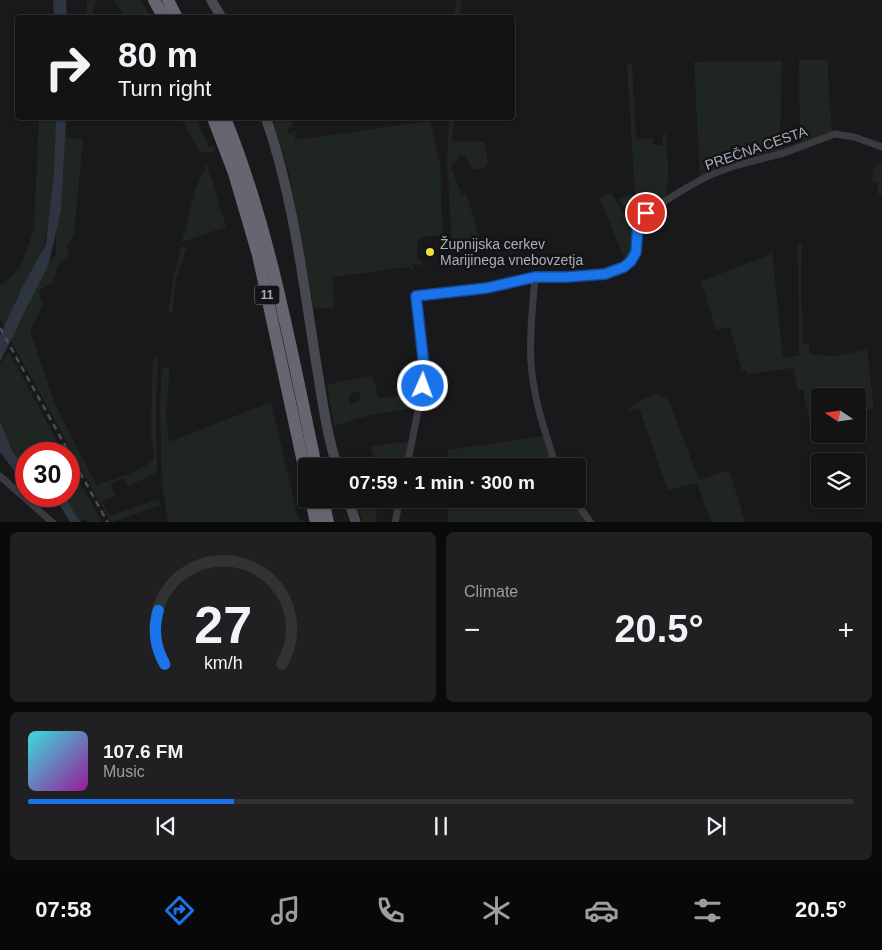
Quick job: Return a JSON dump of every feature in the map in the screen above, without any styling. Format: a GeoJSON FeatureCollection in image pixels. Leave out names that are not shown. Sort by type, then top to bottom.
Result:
{"type":"FeatureCollection","features":[{"type":"Feature","properties":{"kind":"highway"},"geometry":{"type":"LineString","coordinates":[[154,0],[162,15]]}},
{"type":"Feature","properties":{"kind":"highway"},"geometry":{"type":"LineString","coordinates":[[168,0],[176,15]]}},
{"type":"Feature","properties":{"kind":"highway","name":"11"},"geometry":{"type":"LineString","coordinates":[[214,120],[234,173],[258,255],[302,458]]}},
{"type":"Feature","properties":{"kind":"highway","name":"11"},"geometry":{"type":"LineString","coordinates":[[226,120],[240,155],[265,237],[314,458]]}},
{"type":"Feature","properties":{"kind":"highway"},"geometry":{"type":"LineString","coordinates":[[313,508],[316,522]]}},
{"type":"Feature","properties":{"kind":"highway"},"geometry":{"type":"LineString","coordinates":[[325,508],[328,522]]}},
{"type":"Feature","properties":{"kind":"street"},"geometry":{"type":"LineString","coordinates":[[211,0],[220,15]]}},
{"type":"Feature","properties":{"kind":"street"},"geometry":{"type":"LineString","coordinates":[[267,120],[293,224],[326,421],[335,458]]}},
{"type":"Feature","properties":{"kind":"street","name":"PREČNA CESTA"},"geometry":{"type":"LineString","coordinates":[[409,458],[425,375],[416,296],[487,288],[535,277],[605,274],[624,267],[631,261],[636,252],[638,223],[646,213],[710,175],[734,166],[784,153],[835,134],[854,137],[882,147]]}},
{"type":"Feature","properties":{"kind":"street"},"geometry":{"type":"LineString","coordinates":[[535,277],[531,362],[543,428],[553,458]]}},
{"type":"Feature","properties":{"kind":"street"},"geometry":{"type":"LineString","coordinates":[[0,476],[8,485],[53,522]]}},
{"type":"Feature","properties":{"kind":"street"},"geometry":{"type":"LineString","coordinates":[[351,508],[356,522]]}},
{"type":"Feature","properties":{"kind":"street"},"geometry":{"type":"LineString","coordinates":[[395,522],[398,508]]}},
{"type":"Feature","properties":{"kind":"street"},"geometry":{"type":"LineString","coordinates":[[581,508],[591,522]]}},
{"type":"Feature","properties":{"kind":"shaded area"},"geometry":{"type":"Polygon","coordinates":[[[87,0],[96,0],[92,15],[86,15],[87,0]]]}},
{"type":"Feature","properties":{"kind":"shaded area"},"geometry":{"type":"Polygon","coordinates":[[[114,0],[141,0],[150,15],[125,15],[114,0]]]}},
{"type":"Feature","properties":{"kind":"shaded area"},"geometry":{"type":"Polygon","coordinates":[[[456,0],[462,0],[459,15],[454,15],[456,0]]]}},
{"type":"Feature","properties":{"kind":"shaded area"},"geometry":{"type":"Polygon","coordinates":[[[799,60],[828,60],[832,130],[837,130],[837,132],[783,151],[753,157],[700,178],[694,62],[782,61],[780,144],[785,147],[800,142],[799,60]]]}},
{"type":"Feature","properties":{"kind":"shaded area"},"geometry":{"type":"Polygon","coordinates":[[[632,64],[636,139],[653,138],[653,145],[662,145],[663,134],[666,134],[669,182],[666,183],[667,197],[640,213],[635,219],[617,199],[635,194],[627,65],[632,64]]]}},
{"type":"Feature","properties":{"kind":"shaded area"},"geometry":{"type":"Polygon","coordinates":[[[39,120],[62,120],[68,139],[83,139],[74,233],[67,247],[69,256],[58,265],[53,282],[38,291],[43,305],[30,331],[54,402],[74,442],[67,442],[10,339],[28,308],[39,275],[56,256],[56,217],[50,217],[39,265],[26,280],[23,289],[17,296],[13,314],[5,328],[0,319],[0,286],[19,269],[34,226],[39,120]]]}},
{"type":"Feature","properties":{"kind":"shaded area"},"geometry":{"type":"Polygon","coordinates":[[[182,120],[198,120],[208,146],[213,147],[215,151],[205,153],[199,151],[182,120]]]}},
{"type":"Feature","properties":{"kind":"shaded area"},"geometry":{"type":"Polygon","coordinates":[[[273,120],[291,120],[293,125],[287,129],[289,134],[295,131],[295,140],[430,121],[440,165],[442,223],[445,247],[443,248],[442,236],[425,236],[418,239],[417,259],[422,261],[422,265],[411,264],[416,273],[408,267],[333,277],[334,307],[314,309],[290,177],[273,120]]]}},
{"type":"Feature","properties":{"kind":"shaded area"},"geometry":{"type":"Polygon","coordinates":[[[449,120],[454,120],[453,141],[484,142],[488,163],[483,168],[473,170],[464,156],[461,155],[451,167],[462,195],[466,193],[482,246],[477,247],[478,250],[452,247],[447,161],[449,120]]]}},
{"type":"Feature","properties":{"kind":"shaded area"},"geometry":{"type":"Polygon","coordinates":[[[882,161],[882,195],[878,194],[878,183],[872,182],[873,169],[882,161]]]}},
{"type":"Feature","properties":{"kind":"shaded area"},"geometry":{"type":"Polygon","coordinates":[[[207,164],[226,227],[182,242],[195,190],[207,164]]]}},
{"type":"Feature","properties":{"kind":"shaded area"},"geometry":{"type":"Polygon","coordinates":[[[611,193],[623,212],[633,223],[633,249],[626,262],[599,197],[611,193]]]}},
{"type":"Feature","properties":{"kind":"shaded area"},"geometry":{"type":"Polygon","coordinates":[[[802,244],[803,344],[809,344],[810,354],[833,356],[867,350],[874,409],[866,410],[866,388],[811,388],[810,422],[803,390],[798,390],[793,368],[747,374],[746,370],[742,370],[730,327],[716,330],[701,281],[767,256],[772,251],[783,358],[799,355],[798,245],[802,244]]]}},
{"type":"Feature","properties":{"kind":"shaded area"},"geometry":{"type":"Polygon","coordinates":[[[181,247],[187,248],[176,279],[173,309],[172,312],[168,313],[174,276],[181,247]]]}},
{"type":"Feature","properties":{"kind":"shaded area"},"geometry":{"type":"Polygon","coordinates":[[[9,352],[58,442],[15,442],[15,457],[0,428],[0,365],[9,352]]]}},
{"type":"Feature","properties":{"kind":"shaded area"},"geometry":{"type":"Polygon","coordinates":[[[158,354],[156,408],[157,472],[128,486],[124,478],[111,483],[115,496],[102,501],[110,516],[159,499],[161,505],[111,522],[80,466],[80,453],[96,485],[135,471],[154,458],[151,436],[153,360],[158,354]]]}},
{"type":"Feature","properties":{"kind":"shaded area"},"geometry":{"type":"Polygon","coordinates":[[[170,366],[166,411],[169,442],[271,402],[298,518],[304,522],[168,522],[162,485],[160,405],[162,369],[170,366]]]}},
{"type":"Feature","properties":{"kind":"shaded area"},"geometry":{"type":"Polygon","coordinates":[[[372,375],[379,398],[419,394],[416,407],[370,415],[334,426],[327,385],[372,375]],[[359,392],[352,393],[348,397],[351,403],[361,399],[359,392]]]}},
{"type":"Feature","properties":{"kind":"shaded area"},"geometry":{"type":"Polygon","coordinates":[[[656,393],[662,397],[667,396],[699,480],[729,470],[745,522],[711,522],[698,485],[695,483],[668,490],[639,408],[628,411],[631,406],[656,393]]]}},
{"type":"Feature","properties":{"kind":"shaded area"},"geometry":{"type":"Polygon","coordinates":[[[543,436],[550,458],[448,458],[448,450],[543,436]]]}},
{"type":"Feature","properties":{"kind":"shaded area"},"geometry":{"type":"Polygon","coordinates":[[[408,442],[405,458],[374,458],[371,446],[408,442]]]}},
{"type":"Feature","properties":{"kind":"shaded area"},"geometry":{"type":"Polygon","coordinates":[[[80,483],[102,522],[87,522],[85,519],[79,522],[69,507],[80,507],[80,483]]]}},
{"type":"Feature","properties":{"kind":"shaded area"},"geometry":{"type":"Polygon","coordinates":[[[357,508],[378,508],[376,515],[378,522],[363,522],[357,508]]]}},
{"type":"Feature","properties":{"kind":"shaded area"},"geometry":{"type":"Polygon","coordinates":[[[448,508],[577,508],[587,522],[448,522],[448,508]]]}},
{"type":"Feature","properties":{"kind":"water"},"geometry":{"type":"Polygon","coordinates":[[[53,0],[66,0],[67,15],[54,15],[53,0]]]}},
{"type":"Feature","properties":{"kind":"water"},"geometry":{"type":"Polygon","coordinates":[[[56,120],[66,120],[61,210],[49,263],[0,362],[0,335],[23,286],[46,244],[54,173],[56,120]]]}},
{"type":"Feature","properties":{"kind":"water"},"geometry":{"type":"Polygon","coordinates":[[[0,421],[15,455],[15,472],[0,452],[0,421]]]}},
{"type":"Feature","properties":{"kind":"water"},"geometry":{"type":"Polygon","coordinates":[[[61,507],[71,507],[80,522],[70,522],[61,507]]]}},
{"type":"Feature","properties":{"kind":"railway"},"geometry":{"type":"LineString","coordinates":[[0,328],[107,522]]}},
{"type":"Feature","properties":{"kind":"place","name":"Župnijska cerkev Marijinega vnebovzetja"},"geometry":{"type":"Point","coordinates":[430,252]}},
{"type":"Feature","properties":{"kind":"route"},"geometry":{"type":"LineString","coordinates":[[423,386],[425,375],[416,296],[487,288],[535,277],[605,274],[624,267],[631,261],[636,252],[638,223],[646,213]]}}]}
